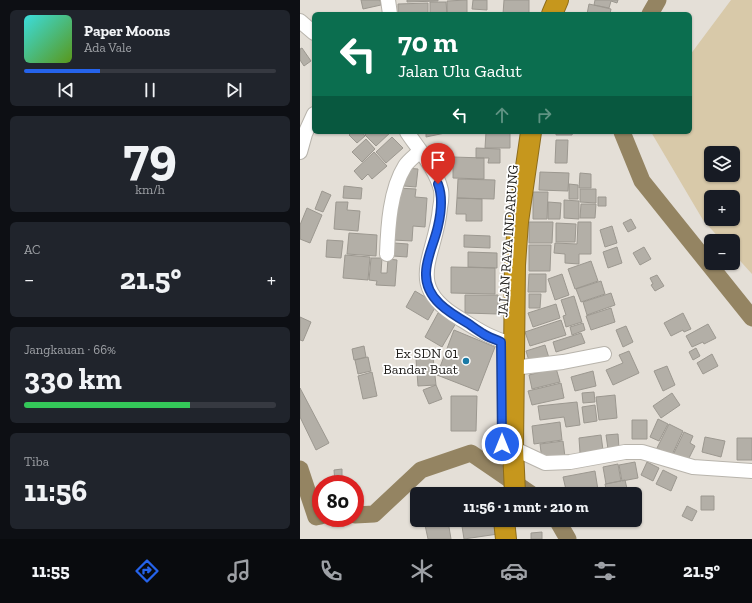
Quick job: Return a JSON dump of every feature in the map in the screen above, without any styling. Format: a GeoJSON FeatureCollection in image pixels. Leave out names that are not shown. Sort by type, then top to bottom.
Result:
{"type":"FeatureCollection","features":[{"type":"Feature","properties":{"kind":"highway"},"geometry":{"type":"LineString","coordinates":[[553,12],[558,0]]}},
{"type":"Feature","properties":{"kind":"highway"},"geometry":{"type":"LineString","coordinates":[[566,12],[571,0]]}},
{"type":"Feature","properties":{"kind":"highway","name":"JALAN RAYA INDARUNG"},"geometry":{"type":"LineString","coordinates":[[514,487],[509,452],[507,343],[508,212],[514,153],[519,134]]}},
{"type":"Feature","properties":{"kind":"highway","name":"JALAN RAYA INDARUNG"},"geometry":{"type":"LineString","coordinates":[[503,487],[509,452],[513,368],[507,343],[518,222],[531,134]]}},
{"type":"Feature","properties":{"kind":"highway"},"geometry":{"type":"LineString","coordinates":[[505,527],[506,539]]}},
{"type":"Feature","properties":{"kind":"highway"},"geometry":{"type":"LineString","coordinates":[[517,527],[518,539]]}},
{"type":"Feature","properties":{"kind":"street"},"geometry":{"type":"LineString","coordinates":[[388,0],[390,12]]}},
{"type":"Feature","properties":{"kind":"street"},"geometry":{"type":"LineString","coordinates":[[300,21],[312,31]]}},
{"type":"Feature","properties":{"kind":"street"},"geometry":{"type":"LineString","coordinates":[[300,152],[305,134],[312,118]]}},
{"type":"Feature","properties":{"kind":"street"},"geometry":{"type":"LineString","coordinates":[[408,134],[434,173],[441,191],[436,238],[426,267],[426,280],[428,288],[432,295],[449,313],[483,334],[507,343]]}},
{"type":"Feature","properties":{"kind":"street"},"geometry":{"type":"LineString","coordinates":[[387,254],[388,230],[396,186],[405,165],[420,151]]}},
{"type":"Feature","properties":{"kind":"street"},"geometry":{"type":"LineString","coordinates":[[513,368],[563,362],[604,354]]}},
{"type":"Feature","properties":{"kind":"street"},"geometry":{"type":"LineString","coordinates":[[509,452],[545,463],[570,462],[625,452],[642,452],[694,467],[752,471]]}},
{"type":"Feature","properties":{"kind":"shaded area"},"geometry":{"type":"Polygon","coordinates":[[[731,0],[752,0],[752,274],[740,261],[740,234],[716,234],[708,226],[740,226],[740,190],[704,190],[704,221],[652,134],[692,134],[692,52],[731,0]]]}},
{"type":"Feature","properties":{"kind":"building"},"geometry":{"type":"Polygon","coordinates":[[[361,0],[380,0],[381,5],[363,9],[361,0]]]}},
{"type":"Feature","properties":{"kind":"building"},"geometry":{"type":"Polygon","coordinates":[[[407,0],[438,0],[438,1],[407,2],[407,0]]]}},
{"type":"Feature","properties":{"kind":"building"},"geometry":{"type":"Polygon","coordinates":[[[467,0],[467,12],[447,12],[447,1],[467,0]]]}},
{"type":"Feature","properties":{"kind":"building"},"geometry":{"type":"Polygon","coordinates":[[[473,0],[487,0],[487,10],[472,9],[473,0]]]}},
{"type":"Feature","properties":{"kind":"building"},"geometry":{"type":"Polygon","coordinates":[[[504,0],[529,0],[529,12],[503,12],[504,0]]]}},
{"type":"Feature","properties":{"kind":"building"},"geometry":{"type":"Polygon","coordinates":[[[595,0],[618,0],[617,3],[611,1],[609,8],[594,5],[595,0]]]}},
{"type":"Feature","properties":{"kind":"building"},"geometry":{"type":"Polygon","coordinates":[[[430,2],[446,2],[447,12],[430,12],[430,2]]]}},
{"type":"Feature","properties":{"kind":"building"},"geometry":{"type":"Polygon","coordinates":[[[428,3],[428,12],[398,12],[398,4],[428,3]]]}},
{"type":"Feature","properties":{"kind":"building"},"geometry":{"type":"Polygon","coordinates":[[[589,4],[611,9],[610,12],[587,12],[589,4]]]}},
{"type":"Feature","properties":{"kind":"building"},"geometry":{"type":"Polygon","coordinates":[[[302,48],[311,61],[304,66],[300,60],[300,49],[302,48]]]}},
{"type":"Feature","properties":{"kind":"building"},"geometry":{"type":"Polygon","coordinates":[[[364,134],[365,136],[357,143],[349,135],[364,134]]]}},
{"type":"Feature","properties":{"kind":"building"},"geometry":{"type":"Polygon","coordinates":[[[366,134],[389,134],[376,146],[365,135],[366,134]]]}},
{"type":"Feature","properties":{"kind":"building"},"geometry":{"type":"Polygon","coordinates":[[[426,134],[440,134],[426,137],[426,134]]]}},
{"type":"Feature","properties":{"kind":"building"},"geometry":{"type":"Polygon","coordinates":[[[486,134],[510,134],[510,148],[485,148],[486,134]]]}},
{"type":"Feature","properties":{"kind":"building"},"geometry":{"type":"Polygon","coordinates":[[[556,134],[572,134],[572,135],[556,134]]]}},
{"type":"Feature","properties":{"kind":"building"},"geometry":{"type":"Polygon","coordinates":[[[392,137],[403,148],[386,163],[376,152],[392,137]]]}},
{"type":"Feature","properties":{"kind":"building"},"geometry":{"type":"Polygon","coordinates":[[[366,139],[375,149],[362,162],[352,152],[366,139]]]}},
{"type":"Feature","properties":{"kind":"building"},"geometry":{"type":"Polygon","coordinates":[[[556,140],[568,140],[567,163],[555,163],[556,140]]]}},
{"type":"Feature","properties":{"kind":"building"},"geometry":{"type":"Polygon","coordinates":[[[476,148],[500,149],[500,163],[488,163],[489,158],[476,158],[476,148]]]}},
{"type":"Feature","properties":{"kind":"building"},"geometry":{"type":"Polygon","coordinates":[[[374,152],[387,166],[372,179],[368,174],[362,180],[354,171],[374,152]]]}},
{"type":"Feature","properties":{"kind":"building"},"geometry":{"type":"Polygon","coordinates":[[[453,157],[484,158],[484,179],[453,178],[453,157]]]}},
{"type":"Feature","properties":{"kind":"building"},"geometry":{"type":"Polygon","coordinates":[[[405,168],[418,169],[416,187],[404,186],[405,168]]]}},
{"type":"Feature","properties":{"kind":"building"},"geometry":{"type":"Polygon","coordinates":[[[540,172],[569,173],[568,191],[539,190],[540,172]]]}},
{"type":"Feature","properties":{"kind":"building"},"geometry":{"type":"Polygon","coordinates":[[[580,173],[591,174],[591,188],[579,188],[580,173]]]}},
{"type":"Feature","properties":{"kind":"building"},"geometry":{"type":"Polygon","coordinates":[[[458,179],[495,180],[494,199],[457,198],[458,179]]]}},
{"type":"Feature","properties":{"kind":"building"},"geometry":{"type":"Polygon","coordinates":[[[569,184],[578,185],[578,199],[569,199],[569,184]]]}},
{"type":"Feature","properties":{"kind":"building"},"geometry":{"type":"Polygon","coordinates":[[[344,186],[362,188],[361,199],[343,198],[344,186]]]}},
{"type":"Feature","properties":{"kind":"building"},"geometry":{"type":"Polygon","coordinates":[[[397,188],[416,189],[415,197],[427,198],[425,227],[413,226],[412,241],[393,240],[397,188]]]}},
{"type":"Feature","properties":{"kind":"building"},"geometry":{"type":"Polygon","coordinates":[[[580,189],[596,189],[596,203],[580,202],[580,189]]]}},
{"type":"Feature","properties":{"kind":"building"},"geometry":{"type":"Polygon","coordinates":[[[322,191],[331,195],[323,212],[315,209],[322,191]]]}},
{"type":"Feature","properties":{"kind":"building"},"geometry":{"type":"Polygon","coordinates":[[[533,192],[548,192],[547,219],[533,219],[533,192]]]}},
{"type":"Feature","properties":{"kind":"building"},"geometry":{"type":"Polygon","coordinates":[[[598,197],[606,197],[606,206],[598,206],[598,197]]]}},
{"type":"Feature","properties":{"kind":"building"},"geometry":{"type":"Polygon","coordinates":[[[457,198],[482,199],[482,221],[466,221],[466,214],[456,214],[457,198]]]}},
{"type":"Feature","properties":{"kind":"building"},"geometry":{"type":"Polygon","coordinates":[[[564,200],[579,201],[579,219],[564,218],[564,200]]]}},
{"type":"Feature","properties":{"kind":"building"},"geometry":{"type":"Polygon","coordinates":[[[336,202],[348,202],[347,210],[360,211],[358,231],[334,229],[336,202]]]}},
{"type":"Feature","properties":{"kind":"building"},"geometry":{"type":"Polygon","coordinates":[[[548,202],[561,203],[560,219],[548,219],[548,202]]]}},
{"type":"Feature","properties":{"kind":"building"},"geometry":{"type":"Polygon","coordinates":[[[581,204],[596,204],[595,218],[580,218],[581,204]]]}},
{"type":"Feature","properties":{"kind":"building"},"geometry":{"type":"Polygon","coordinates":[[[307,208],[322,215],[310,243],[300,239],[300,225],[307,208]]]}},
{"type":"Feature","properties":{"kind":"building"},"geometry":{"type":"Polygon","coordinates":[[[631,219],[636,228],[628,232],[623,223],[631,219]]]}},
{"type":"Feature","properties":{"kind":"building"},"geometry":{"type":"Polygon","coordinates":[[[529,222],[553,222],[552,243],[529,243],[529,222]]]}},
{"type":"Feature","properties":{"kind":"building"},"geometry":{"type":"Polygon","coordinates":[[[578,222],[591,222],[591,254],[579,254],[579,264],[565,263],[565,254],[554,253],[555,243],[577,244],[578,222]]]}},
{"type":"Feature","properties":{"kind":"building"},"geometry":{"type":"Polygon","coordinates":[[[556,223],[576,224],[575,242],[556,242],[556,223]]]}},
{"type":"Feature","properties":{"kind":"building"},"geometry":{"type":"Polygon","coordinates":[[[612,226],[617,243],[605,247],[600,230],[612,226]]]}},
{"type":"Feature","properties":{"kind":"building"},"geometry":{"type":"Polygon","coordinates":[[[349,233],[377,235],[376,256],[347,254],[349,233]]]}},
{"type":"Feature","properties":{"kind":"building"},"geometry":{"type":"Polygon","coordinates":[[[464,235],[490,236],[490,248],[464,247],[464,235]]]}},
{"type":"Feature","properties":{"kind":"building"},"geometry":{"type":"Polygon","coordinates":[[[327,240],[343,241],[341,258],[326,257],[327,240]]]}},
{"type":"Feature","properties":{"kind":"building"},"geometry":{"type":"Polygon","coordinates":[[[394,243],[408,244],[407,257],[393,256],[394,243]]]}},
{"type":"Feature","properties":{"kind":"building"},"geometry":{"type":"Polygon","coordinates":[[[529,245],[551,245],[550,271],[529,271],[529,245]]]}},
{"type":"Feature","properties":{"kind":"building"},"geometry":{"type":"Polygon","coordinates":[[[617,247],[622,263],[608,268],[603,252],[617,247]]]}},
{"type":"Feature","properties":{"kind":"building"},"geometry":{"type":"Polygon","coordinates":[[[644,247],[651,259],[640,265],[633,253],[644,247]]]}},
{"type":"Feature","properties":{"kind":"building"},"geometry":{"type":"Polygon","coordinates":[[[468,252],[497,253],[497,268],[468,267],[468,252]]]}},
{"type":"Feature","properties":{"kind":"building"},"geometry":{"type":"Polygon","coordinates":[[[345,255],[370,257],[368,280],[343,278],[345,255]]]}},
{"type":"Feature","properties":{"kind":"building"},"geometry":{"type":"Polygon","coordinates":[[[371,258],[382,258],[381,273],[387,273],[388,259],[397,260],[395,286],[376,285],[377,281],[369,280],[371,258]]]}},
{"type":"Feature","properties":{"kind":"building"},"geometry":{"type":"Polygon","coordinates":[[[591,261],[598,281],[575,289],[568,269],[591,261]]]}},
{"type":"Feature","properties":{"kind":"building"},"geometry":{"type":"Polygon","coordinates":[[[451,267],[495,268],[495,294],[451,293],[451,267]]]}},
{"type":"Feature","properties":{"kind":"building"},"geometry":{"type":"Polygon","coordinates":[[[529,274],[546,274],[546,292],[528,292],[529,274]]]}},
{"type":"Feature","properties":{"kind":"building"},"geometry":{"type":"Polygon","coordinates":[[[562,274],[569,295],[555,300],[548,279],[562,274]]]}},
{"type":"Feature","properties":{"kind":"building"},"geometry":{"type":"Polygon","coordinates":[[[657,275],[664,286],[655,291],[651,285],[653,284],[650,278],[657,275]]]}},
{"type":"Feature","properties":{"kind":"building"},"geometry":{"type":"Polygon","coordinates":[[[601,281],[605,294],[581,302],[576,289],[601,281]]]}},
{"type":"Feature","properties":{"kind":"building"},"geometry":{"type":"Polygon","coordinates":[[[415,291],[437,304],[428,320],[406,307],[415,291]]]}},
{"type":"Feature","properties":{"kind":"building"},"geometry":{"type":"Polygon","coordinates":[[[611,293],[615,305],[587,315],[583,302],[611,293]]]}},
{"type":"Feature","properties":{"kind":"building"},"geometry":{"type":"Polygon","coordinates":[[[529,294],[541,294],[540,308],[529,308],[529,294]]]}},
{"type":"Feature","properties":{"kind":"building"},"geometry":{"type":"Polygon","coordinates":[[[465,295],[498,295],[498,314],[465,313],[465,295]]]}},
{"type":"Feature","properties":{"kind":"building"},"geometry":{"type":"Polygon","coordinates":[[[574,296],[582,322],[566,327],[563,316],[566,315],[561,300],[574,296]]]}},
{"type":"Feature","properties":{"kind":"building"},"geometry":{"type":"Polygon","coordinates":[[[556,304],[560,318],[533,327],[528,313],[556,304]]]}},
{"type":"Feature","properties":{"kind":"building"},"geometry":{"type":"Polygon","coordinates":[[[611,308],[615,322],[591,330],[586,316],[611,308]]]}},
{"type":"Feature","properties":{"kind":"building"},"geometry":{"type":"Polygon","coordinates":[[[438,313],[456,323],[442,347],[425,337],[438,313]]]}},
{"type":"Feature","properties":{"kind":"building"},"geometry":{"type":"Polygon","coordinates":[[[683,313],[691,329],[684,332],[683,330],[671,336],[664,323],[683,313]]]}},
{"type":"Feature","properties":{"kind":"building"},"geometry":{"type":"Polygon","coordinates":[[[300,317],[311,322],[303,341],[300,340],[300,317]]]}},
{"type":"Feature","properties":{"kind":"building"},"geometry":{"type":"Polygon","coordinates":[[[561,320],[566,335],[530,346],[525,332],[561,320]]]}},
{"type":"Feature","properties":{"kind":"building"},"geometry":{"type":"Polygon","coordinates":[[[583,323],[585,330],[572,335],[570,327],[583,323]]]}},
{"type":"Feature","properties":{"kind":"building"},"geometry":{"type":"Polygon","coordinates":[[[708,324],[716,338],[704,344],[703,342],[692,347],[686,336],[708,324]]]}},
{"type":"Feature","properties":{"kind":"building"},"geometry":{"type":"Polygon","coordinates":[[[626,326],[633,342],[623,347],[616,330],[626,326]]]}},
{"type":"Feature","properties":{"kind":"building","name":"Ex SDN 01 Bandar Buat"},"geometry":{"type":"Polygon","coordinates":[[[454,330],[495,347],[478,391],[437,375],[454,330]]]}},
{"type":"Feature","properties":{"kind":"building"},"geometry":{"type":"Polygon","coordinates":[[[581,333],[585,343],[556,352],[553,342],[581,333]]]}},
{"type":"Feature","properties":{"kind":"building"},"geometry":{"type":"Polygon","coordinates":[[[545,345],[549,358],[530,364],[526,351],[545,345]]]}},
{"type":"Feature","properties":{"kind":"building"},"geometry":{"type":"Polygon","coordinates":[[[364,346],[366,357],[354,360],[352,349],[364,346]]]}},
{"type":"Feature","properties":{"kind":"building"},"geometry":{"type":"Polygon","coordinates":[[[696,348],[700,356],[693,360],[689,352],[696,348]]]}},
{"type":"Feature","properties":{"kind":"building"},"geometry":{"type":"Polygon","coordinates":[[[629,351],[639,373],[613,385],[606,370],[623,363],[619,355],[629,351]]]}},
{"type":"Feature","properties":{"kind":"building"},"geometry":{"type":"Polygon","coordinates":[[[712,354],[718,366],[703,374],[697,363],[712,354]]]}},
{"type":"Feature","properties":{"kind":"building"},"geometry":{"type":"Polygon","coordinates":[[[368,357],[371,371],[358,374],[355,360],[368,357]]]}},
{"type":"Feature","properties":{"kind":"building"},"geometry":{"type":"Polygon","coordinates":[[[433,357],[436,385],[418,386],[416,359],[433,357]]]}},
{"type":"Feature","properties":{"kind":"building"},"geometry":{"type":"Polygon","coordinates":[[[667,366],[675,385],[663,391],[654,371],[667,366]]]}},
{"type":"Feature","properties":{"kind":"building"},"geometry":{"type":"Polygon","coordinates":[[[556,368],[560,382],[532,389],[529,375],[556,368]]]}},
{"type":"Feature","properties":{"kind":"building"},"geometry":{"type":"Polygon","coordinates":[[[593,371],[596,386],[575,391],[571,377],[593,371]]]}},
{"type":"Feature","properties":{"kind":"building"},"geometry":{"type":"Polygon","coordinates":[[[372,372],[377,396],[363,399],[358,376],[372,372]]]}},
{"type":"Feature","properties":{"kind":"building"},"geometry":{"type":"Polygon","coordinates":[[[561,383],[564,398],[532,405],[528,391],[561,383]]]}},
{"type":"Feature","properties":{"kind":"building"},"geometry":{"type":"Polygon","coordinates":[[[436,385],[442,399],[429,404],[423,390],[436,385]]]}},
{"type":"Feature","properties":{"kind":"building"},"geometry":{"type":"Polygon","coordinates":[[[300,388],[329,443],[316,450],[300,417],[300,388]]]}},
{"type":"Feature","properties":{"kind":"building"},"geometry":{"type":"Polygon","coordinates":[[[594,392],[595,402],[583,403],[582,393],[594,392]]]}},
{"type":"Feature","properties":{"kind":"building"},"geometry":{"type":"Polygon","coordinates":[[[672,393],[680,405],[661,418],[653,406],[672,393]]]}},
{"type":"Feature","properties":{"kind":"building"},"geometry":{"type":"Polygon","coordinates":[[[615,395],[617,418],[599,420],[596,397],[615,395]]]}},
{"type":"Feature","properties":{"kind":"building"},"geometry":{"type":"Polygon","coordinates":[[[451,396],[477,396],[476,431],[451,431],[451,396]]]}},
{"type":"Feature","properties":{"kind":"building"},"geometry":{"type":"Polygon","coordinates":[[[577,402],[580,425],[566,427],[564,417],[540,420],[538,406],[577,402]]]}},
{"type":"Feature","properties":{"kind":"building"},"geometry":{"type":"Polygon","coordinates":[[[595,405],[597,421],[584,423],[582,407],[595,405]]]}},
{"type":"Feature","properties":{"kind":"building"},"geometry":{"type":"Polygon","coordinates":[[[658,419],[668,424],[659,441],[650,437],[658,419]]]}},
{"type":"Feature","properties":{"kind":"building"},"geometry":{"type":"Polygon","coordinates":[[[632,420],[647,420],[647,439],[632,439],[632,420]]]}},
{"type":"Feature","properties":{"kind":"building"},"geometry":{"type":"Polygon","coordinates":[[[560,422],[562,440],[534,444],[532,426],[560,422]]]}},
{"type":"Feature","properties":{"kind":"building"},"geometry":{"type":"Polygon","coordinates":[[[669,424],[683,431],[672,455],[657,448],[669,424]]]}},
{"type":"Feature","properties":{"kind":"building"},"geometry":{"type":"Polygon","coordinates":[[[684,432],[693,436],[690,443],[695,446],[687,462],[673,455],[684,432]]]}},
{"type":"Feature","properties":{"kind":"building"},"geometry":{"type":"Polygon","coordinates":[[[618,434],[619,448],[608,449],[606,435],[618,434]]]}},
{"type":"Feature","properties":{"kind":"building"},"geometry":{"type":"Polygon","coordinates":[[[601,435],[603,450],[580,453],[579,438],[601,435]]]}},
{"type":"Feature","properties":{"kind":"building"},"geometry":{"type":"Polygon","coordinates":[[[705,437],[725,441],[721,457],[702,452],[705,437]]]}},
{"type":"Feature","properties":{"kind":"building"},"geometry":{"type":"Polygon","coordinates":[[[737,438],[752,438],[752,460],[737,460],[737,438]]]}},
{"type":"Feature","properties":{"kind":"building"},"geometry":{"type":"Polygon","coordinates":[[[563,441],[565,457],[542,460],[540,444],[563,441]]]}},
{"type":"Feature","properties":{"kind":"building"},"geometry":{"type":"Polygon","coordinates":[[[635,462],[638,478],[622,481],[619,465],[635,462]]]}},
{"type":"Feature","properties":{"kind":"building"},"geometry":{"type":"Polygon","coordinates":[[[647,462],[659,468],[653,481],[641,475],[647,462]]]}},
{"type":"Feature","properties":{"kind":"building"},"geometry":{"type":"Polygon","coordinates":[[[618,464],[621,481],[606,484],[603,467],[618,464]]]}},
{"type":"Feature","properties":{"kind":"building"},"geometry":{"type":"Polygon","coordinates":[[[342,469],[342,475],[334,475],[334,470],[342,469]]]}},
{"type":"Feature","properties":{"kind":"building"},"geometry":{"type":"Polygon","coordinates":[[[663,470],[677,477],[671,491],[656,484],[663,470]]]}},
{"type":"Feature","properties":{"kind":"building"},"geometry":{"type":"Polygon","coordinates":[[[595,471],[598,487],[565,487],[563,477],[595,471]]]}},
{"type":"Feature","properties":{"kind":"building"},"geometry":{"type":"Polygon","coordinates":[[[625,480],[627,487],[606,487],[605,484],[625,480]]]}},
{"type":"Feature","properties":{"kind":"building"},"geometry":{"type":"Polygon","coordinates":[[[701,496],[714,496],[714,510],[701,510],[701,496]]]}},
{"type":"Feature","properties":{"kind":"building"},"geometry":{"type":"Polygon","coordinates":[[[687,506],[697,511],[692,521],[682,516],[687,506]]]}},
{"type":"Feature","properties":{"kind":"building"},"geometry":{"type":"Polygon","coordinates":[[[425,527],[449,527],[451,539],[428,539],[425,527]]]}},
{"type":"Feature","properties":{"kind":"building"},"geometry":{"type":"Polygon","coordinates":[[[462,527],[497,527],[498,534],[464,539],[462,527]]]}},
{"type":"Feature","properties":{"kind":"building"},"geometry":{"type":"Polygon","coordinates":[[[542,532],[542,539],[531,539],[531,533],[542,532]]]}},
{"type":"Feature","properties":{"kind":"waterway"},"geometry":{"type":"LineString","coordinates":[[651,12],[658,0]]}},
{"type":"Feature","properties":{"kind":"waterway"},"geometry":{"type":"LineString","coordinates":[[623,134],[642,181],[752,318]]}},
{"type":"Feature","properties":{"kind":"waterway"},"geometry":{"type":"LineString","coordinates":[[364,515],[374,514],[421,470],[471,453],[521,487]]}},
{"type":"Feature","properties":{"kind":"waterway"},"geometry":{"type":"LineString","coordinates":[[300,469],[312,505]]}},
{"type":"Feature","properties":{"kind":"waterway"},"geometry":{"type":"LineString","coordinates":[[561,527],[568,539]]}},
{"type":"Feature","properties":{"kind":"place","name":"Ex SDN 01 Bandar Buat"},"geometry":{"type":"Point","coordinates":[466,361]}},
{"type":"Feature","properties":{"kind":"route"},"geometry":{"type":"LineString","coordinates":[[438,184],[441,191],[439,220],[436,238],[426,267],[427,285],[432,295],[449,313],[483,334],[501,342],[502,444]]}}]}
